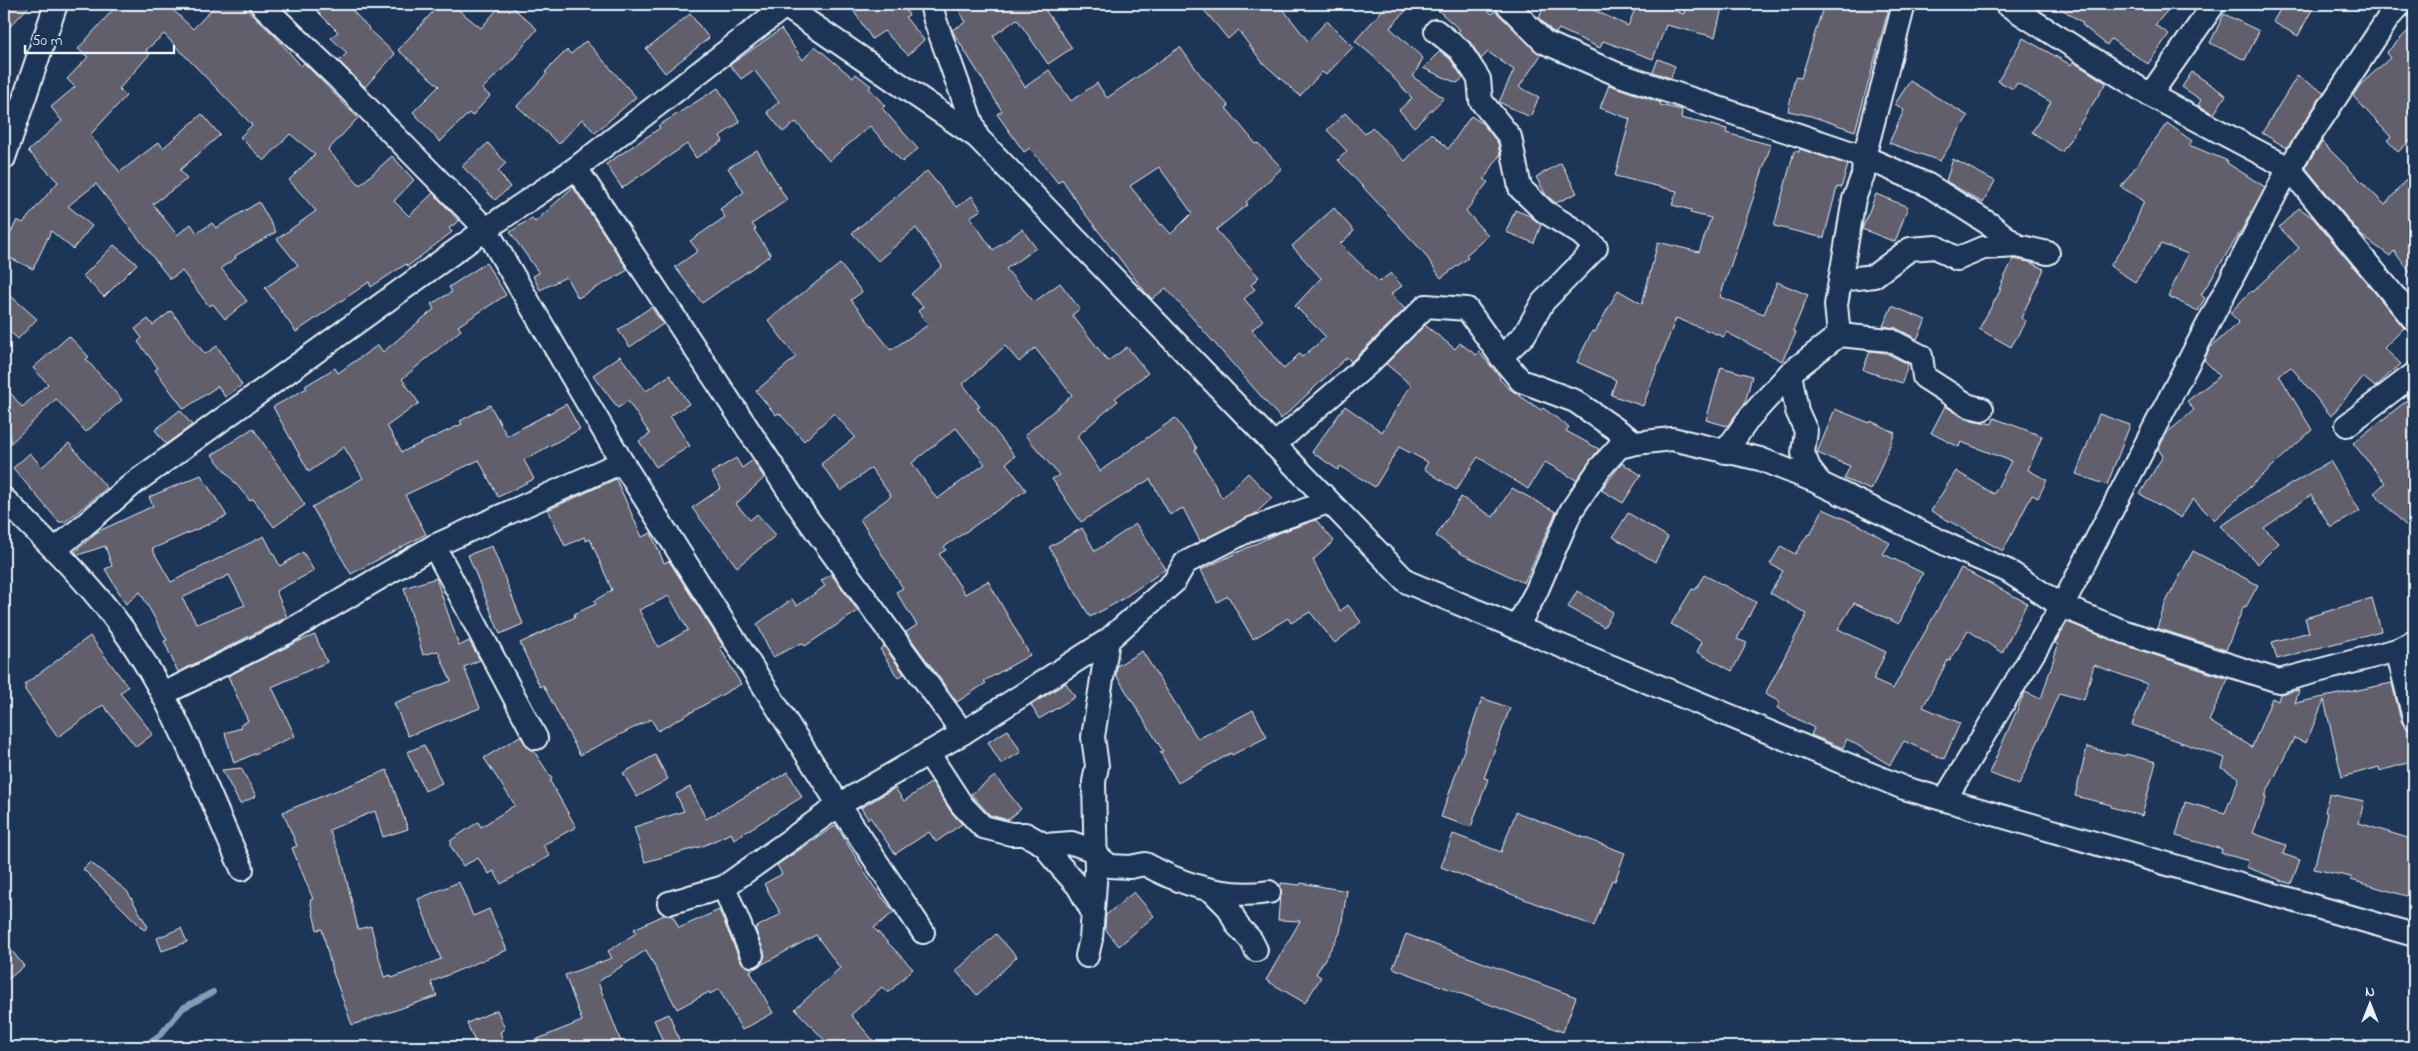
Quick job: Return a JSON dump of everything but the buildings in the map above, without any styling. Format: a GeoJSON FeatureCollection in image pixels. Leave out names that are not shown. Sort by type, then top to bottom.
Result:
{"type":"FeatureCollection","features":[{"type":"Feature","properties":{"kind":"street"},"geometry":{"type":"LineString","coordinates":[[4,158],[56,4]]}},
{"type":"Feature","properties":{"kind":"street"},"geometry":{"type":"LineString","coordinates":[[261,4],[335,75],[486,229],[622,462],[839,805],[923,932]]}},
{"type":"Feature","properties":{"kind":"street"},"geometry":{"type":"LineString","coordinates":[[931,4],[977,137]]}},
{"type":"Feature","properties":{"kind":"street"},"geometry":{"type":"LineString","coordinates":[[1507,4],[1544,42],[1617,74],[1864,157],[1928,185],[1991,225],[2017,246]]}},
{"type":"Feature","properties":{"kind":"street"},"geometry":{"type":"LineString","coordinates":[[1839,336],[1836,304],[1854,199],[1863,175],[1864,157],[1904,4]]}},
{"type":"Feature","properties":{"kind":"street"},"geometry":{"type":"LineString","coordinates":[[2006,4],[2150,95],[2289,168],[2414,320]]}},
{"type":"Feature","properties":{"kind":"street"},"geometry":{"type":"LineString","coordinates":[[2150,95],[2214,4]]}},
{"type":"Feature","properties":{"kind":"street"},"geometry":{"type":"LineString","coordinates":[[1945,799],[2062,606],[2289,168],[2389,17],[2401,4]]}},
{"type":"Feature","properties":{"kind":"street"},"geometry":{"type":"LineString","coordinates":[[56,550],[134,483],[486,229],[576,168],[784,5],[977,137],[1407,582],[1904,788],[2414,935]]}},
{"type":"Feature","properties":{"kind":"street"},"geometry":{"type":"LineString","coordinates":[[1436,31],[1460,50],[1478,79],[1480,101],[1510,137],[1520,188],[1544,211],[1581,234],[1596,248],[1543,302],[1525,334],[1501,357]]}},
{"type":"Feature","properties":{"kind":"street"},"geometry":{"type":"LineString","coordinates":[[576,168],[804,514],[963,733]]}},
{"type":"Feature","properties":{"kind":"street"},"geometry":{"type":"LineString","coordinates":[[1840,280],[1874,276],[1910,249],[1936,247],[1957,259],[1983,248],[2017,246],[2048,253]]}},
{"type":"Feature","properties":{"kind":"street"},"geometry":{"type":"LineString","coordinates":[[1274,445],[1368,364],[1426,306],[1467,310],[1521,381],[1576,401],[1636,443]]}},
{"type":"Feature","properties":{"kind":"street"},"geometry":{"type":"LineString","coordinates":[[1724,452],[1750,417],[1790,373],[1839,336],[1890,340],[1921,356],[1924,377],[1969,406],[1982,409]]}},
{"type":"Feature","properties":{"kind":"street"},"geometry":{"type":"LineString","coordinates":[[1790,373],[1797,411],[1806,431],[1803,454],[1810,470],[1821,484]]}},
{"type":"Feature","properties":{"kind":"street"},"geometry":{"type":"LineString","coordinates":[[2347,425],[2414,374]]}},
{"type":"Feature","properties":{"kind":"street"},"geometry":{"type":"LineString","coordinates":[[1517,627],[1536,592],[1571,512],[1600,468],[1620,447],[1636,443],[1672,439],[1760,459],[1821,484],[1950,546],[2008,571],[2062,606],[2125,632],[2279,681],[2405,646],[2414,718]]}},
{"type":"Feature","properties":{"kind":"street"},"geometry":{"type":"LineString","coordinates":[[163,694],[284,634],[434,546],[622,462]]}},
{"type":"Feature","properties":{"kind":"street"},"geometry":{"type":"LineString","coordinates":[[4,499],[56,550],[113,616],[163,694],[242,869]]}},
{"type":"Feature","properties":{"kind":"street"},"geometry":{"type":"LineString","coordinates":[[669,903],[724,887],[839,805],[963,733],[1108,640],[1174,582],[1185,562],[1251,529],[1328,502]]}},
{"type":"Feature","properties":{"kind":"street"},"geometry":{"type":"LineString","coordinates":[[434,546],[536,738]]}},
{"type":"Feature","properties":{"kind":"street"},"geometry":{"type":"LineString","coordinates":[[1087,956],[1093,914],[1096,856],[1094,782],[1097,766],[1093,737],[1108,640]]}},
{"type":"Feature","properties":{"kind":"street"},"geometry":{"type":"LineString","coordinates":[[928,753],[962,805],[983,827],[1011,834],[1025,834],[1045,845],[1054,859],[1078,886],[1093,914]]}},
{"type":"Feature","properties":{"kind":"street"},"geometry":{"type":"LineString","coordinates":[[1045,845],[1072,843],[1089,848],[1096,856],[1110,866],[1130,867],[1145,864],[1166,876],[1213,892],[1254,895],[1269,892]]}},
{"type":"Feature","properties":{"kind":"street"},"geometry":{"type":"LineString","coordinates":[[724,887],[752,955]]}},
{"type":"Feature","properties":{"kind":"street"},"geometry":{"type":"LineString","coordinates":[[1213,892],[1229,908],[1237,925],[1251,940],[1256,950]]}},
{"type":"Feature","properties":{"kind":"waterway"},"geometry":{"type":"LineString","coordinates":[[143,1047],[161,1034],[183,1008],[213,992]]}}]}
